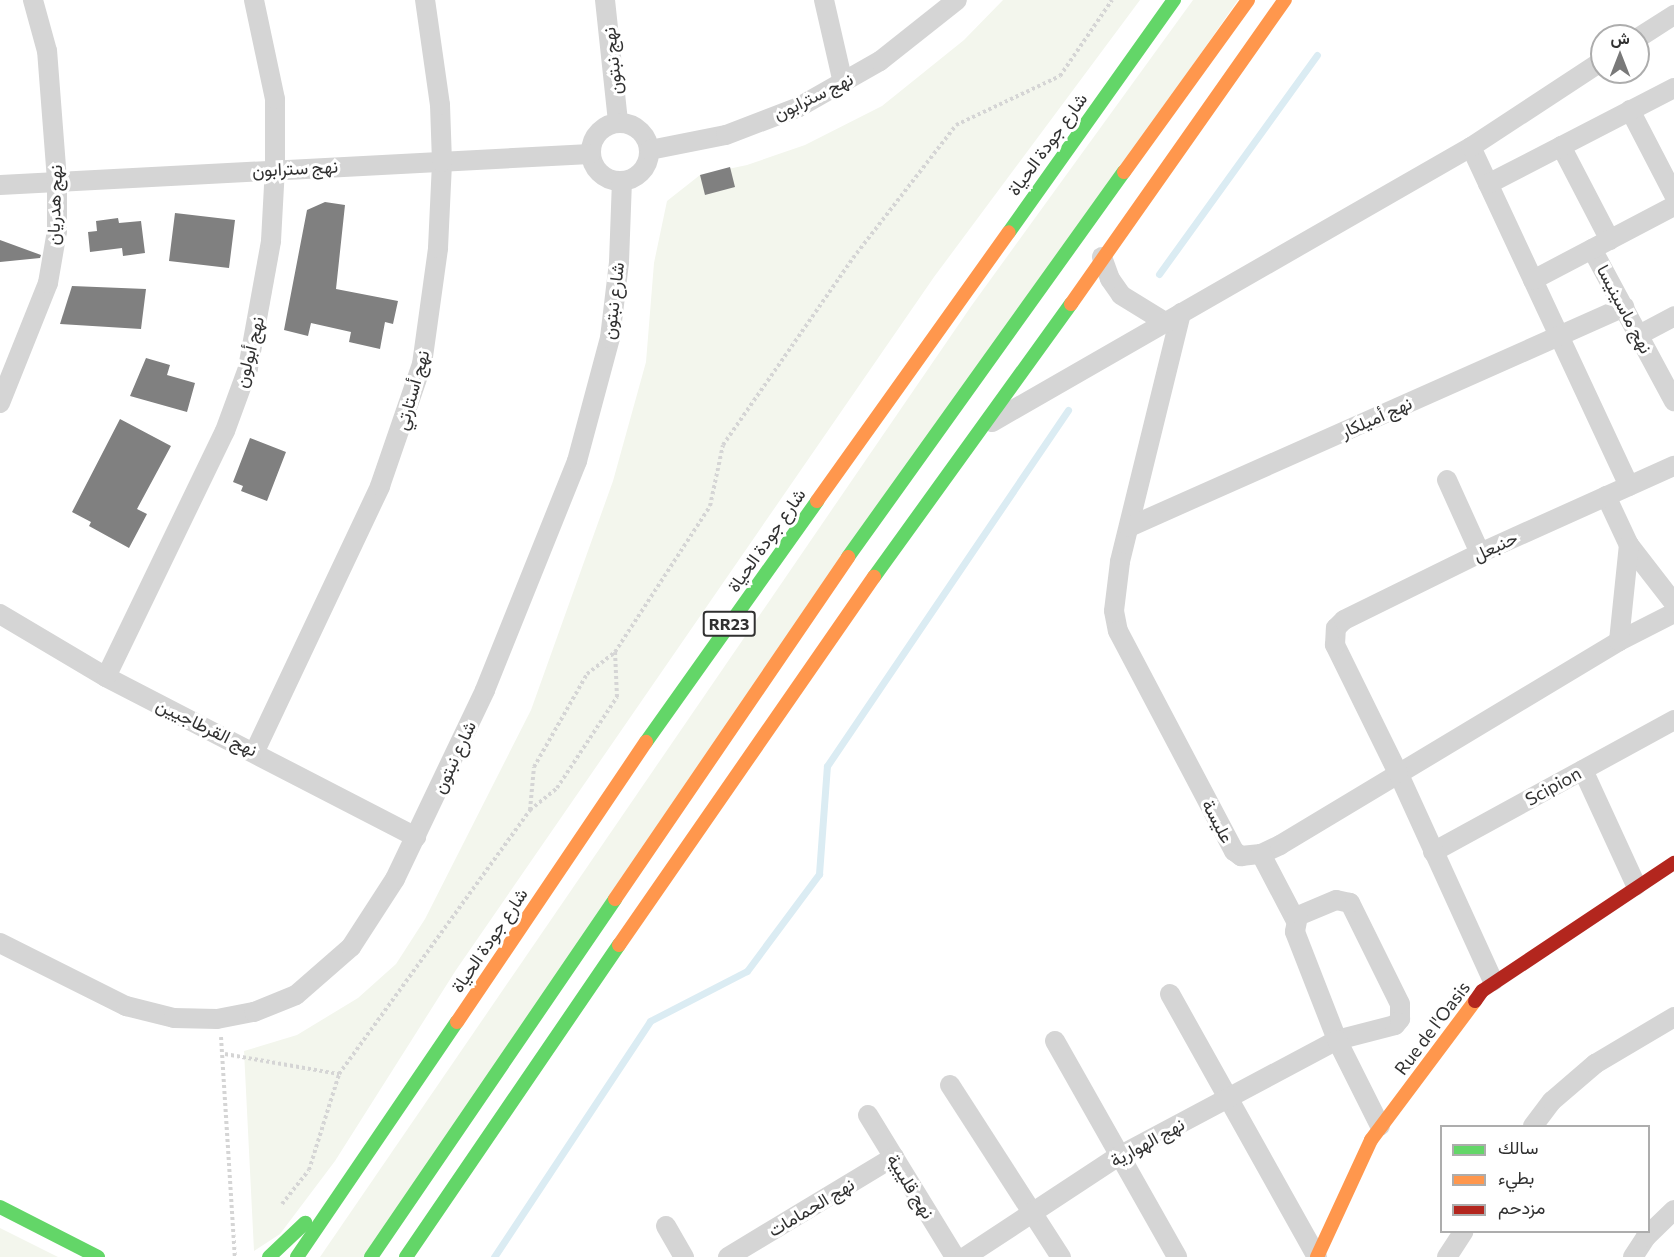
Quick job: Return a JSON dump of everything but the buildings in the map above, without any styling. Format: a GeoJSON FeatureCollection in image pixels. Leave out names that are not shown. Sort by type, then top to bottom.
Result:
{"type":"FeatureCollection","features":[{"type":"Feature","properties":{"kind":"main road","name":"شارع جودة الحياة"},"geometry":{"type":"LineString","coordinates":[[297,1257],[653,732],[1174,0]]}},
{"type":"Feature","properties":{"kind":"main road"},"geometry":{"type":"LineString","coordinates":[[371,1257],[845,561],[1248,0]]}},
{"type":"Feature","properties":{"kind":"main road"},"geometry":{"type":"LineString","coordinates":[[406,1257],[824,646],[985,427],[1102,257],[1285,0]]}},
{"type":"Feature","properties":{"kind":"main road","name":"Rue de l'Oasis"},"geometry":{"type":"LineString","coordinates":[[1317,1257],[1380,1126],[1493,981],[1636,885],[1674,863]]}},
{"type":"Feature","properties":{"kind":"main road"},"geometry":{"type":"LineString","coordinates":[[269,1257],[345,1184]]}},
{"type":"Feature","properties":{"kind":"main road"},"geometry":{"type":"LineString","coordinates":[[0,1207],[98,1257]]}},
{"type":"Feature","properties":{"kind":"street","name":"نهج هدريان"},"geometry":{"type":"LineString","coordinates":[[0,403],[48,283],[57,231],[57,180],[46,51],[33,0]]}},
{"type":"Feature","properties":{"kind":"street","name":"نهج أبولون"},"geometry":{"type":"LineString","coordinates":[[106,677],[225,431],[248,368],[271,241],[274,168],[275,99],[254,0]]}},
{"type":"Feature","properties":{"kind":"street","name":"نهج أستارتي"},"geometry":{"type":"LineString","coordinates":[[255,751],[380,486],[418,375],[438,248],[442,162],[438,82],[425,0]]}},
{"type":"Feature","properties":{"kind":"street","name":"نهج نبتون"},"geometry":{"type":"LineString","coordinates":[[605,0],[618,122]]}},
{"type":"Feature","properties":{"kind":"street"},"geometry":{"type":"LineString","coordinates":[[824,0],[843,83]]}},
{"type":"Feature","properties":{"kind":"street","name":"نهج سترابون"},"geometry":{"type":"LineString","coordinates":[[650,150],[726,135],[799,107],[880,61],[957,0]]}},
{"type":"Feature","properties":{"kind":"street"},"geometry":{"type":"LineString","coordinates":[[1650,30],[1674,15]]}},
{"type":"Feature","properties":{"kind":"street"},"geometry":{"type":"LineString","coordinates":[[985,427],[1471,147],[1590,69]]}},
{"type":"Feature","properties":{"kind":"street"},"geometry":{"type":"LineString","coordinates":[[1488,184],[1674,88]]}},
{"type":"Feature","properties":{"kind":"street"},"geometry":{"type":"LineString","coordinates":[[1630,110],[1674,195]]}},
{"type":"Feature","properties":{"kind":"street"},"geometry":{"type":"LineString","coordinates":[[618,122],[640,129],[650,150],[642,171],[622,181],[600,174],[590,154],[597,132],[618,122]]}},
{"type":"Feature","properties":{"kind":"street","name":"نهج ماسينيسا"},"geometry":{"type":"LineString","coordinates":[[1561,146],[1624,307],[1674,401]]}},
{"type":"Feature","properties":{"kind":"street"},"geometry":{"type":"LineString","coordinates":[[1471,147],[1629,486]]}},
{"type":"Feature","properties":{"kind":"street","name":"نهج سترابون"},"geometry":{"type":"LineString","coordinates":[[0,185],[274,168],[590,154]]}},
{"type":"Feature","properties":{"kind":"street","name":"شارع نبتون"},"geometry":{"type":"LineString","coordinates":[[0,943],[126,1006],[174,1018],[217,1019],[254,1012],[296,995],[324,974],[351,947],[375,914],[416,837],[486,690],[578,461],[610,338],[619,262],[622,181]]}},
{"type":"Feature","properties":{"kind":"street"},"geometry":{"type":"LineString","coordinates":[[1533,280],[1674,206]]}},
{"type":"Feature","properties":{"kind":"street"},"geometry":{"type":"LineString","coordinates":[[1102,257],[1110,279],[1121,295],[1173,317]]}},
{"type":"Feature","properties":{"kind":"street","name":"نهج أميلكار"},"geometry":{"type":"LineString","coordinates":[[1129,527],[1624,307]]}},
{"type":"Feature","properties":{"kind":"street"},"geometry":{"type":"LineString","coordinates":[[1639,335],[1674,316]]}},
{"type":"Feature","properties":{"kind":"street","name":"عليسة"},"geometry":{"type":"LineString","coordinates":[[1173,317],[1114,588],[1118,631],[1234,851],[1241,856],[1261,854]]}},
{"type":"Feature","properties":{"kind":"street","name":"حنبعل"},"geometry":{"type":"LineString","coordinates":[[1398,773],[1335,645],[1336,628],[1344,620],[1480,553],[1674,466]]}},
{"type":"Feature","properties":{"kind":"street"},"geometry":{"type":"LineString","coordinates":[[1447,480],[1480,553]]}},
{"type":"Feature","properties":{"kind":"street"},"geometry":{"type":"LineString","coordinates":[[1606,496],[1629,545],[1674,603]]}},
{"type":"Feature","properties":{"kind":"street"},"geometry":{"type":"LineString","coordinates":[[1619,641],[1629,545]]}},
{"type":"Feature","properties":{"kind":"street"},"geometry":{"type":"LineString","coordinates":[[1380,1126],[1337,1040],[1295,932],[1296,921],[1261,854],[1619,641],[1674,613]]}},
{"type":"Feature","properties":{"kind":"street","name":"نهج القرطاجيين"},"geometry":{"type":"LineString","coordinates":[[0,614],[106,677],[255,751],[416,837]]}},
{"type":"Feature","properties":{"kind":"street","name":"Scipion"},"geometry":{"type":"LineString","coordinates":[[1433,852],[1674,720]]}},
{"type":"Feature","properties":{"kind":"street"},"geometry":{"type":"LineString","coordinates":[[1583,770],[1636,885]]}},
{"type":"Feature","properties":{"kind":"street"},"geometry":{"type":"LineString","coordinates":[[1398,773],[1493,981]]}},
{"type":"Feature","properties":{"kind":"street","name":"نهج الهوارية"},"geometry":{"type":"LineString","coordinates":[[965,1257],[1119,1156],[1230,1096],[1337,1040],[1395,1025],[1400,1019],[1400,1004],[1350,903],[1336,900],[1296,921]]}},
{"type":"Feature","properties":{"kind":"street"},"geometry":{"type":"LineString","coordinates":[[1170,994],[1230,1096],[1317,1257]]}},
{"type":"Feature","properties":{"kind":"street"},"geometry":{"type":"LineString","coordinates":[[1534,1125],[1552,1101],[1595,1064],[1674,1017]]}},
{"type":"Feature","properties":{"kind":"street"},"geometry":{"type":"LineString","coordinates":[[1055,1041],[1177,1257]]}},
{"type":"Feature","properties":{"kind":"street"},"geometry":{"type":"LineString","coordinates":[[950,1085],[1031,1214],[1061,1257]]}},
{"type":"Feature","properties":{"kind":"street","name":"نهج قليبية"},"geometry":{"type":"LineString","coordinates":[[868,1115],[955,1257]]}},
{"type":"Feature","properties":{"kind":"street","name":"نهج الحمامات"},"geometry":{"type":"LineString","coordinates":[[728,1257],[894,1157]]}},
{"type":"Feature","properties":{"kind":"street"},"geometry":{"type":"LineString","coordinates":[[1633,1257],[1646,1237],[1674,1209]]}},
{"type":"Feature","properties":{"kind":"street"},"geometry":{"type":"LineString","coordinates":[[666,1226],[684,1257]]}},
{"type":"Feature","properties":{"kind":"street"},"geometry":{"type":"LineString","coordinates":[[1447,1257],[1462,1233]]}},
{"type":"Feature","properties":{"kind":"path"},"geometry":{"type":"LineString","coordinates":[[530,810],[534,767],[586,674],[615,652],[710,506],[723,445],[853,258],[956,125],[1060,76],[1112,0]]}},
{"type":"Feature","properties":{"kind":"path"},"geometry":{"type":"LineString","coordinates":[[275,1214],[309,1170],[339,1074],[530,810],[557,789],[617,697],[615,652]]}},
{"type":"Feature","properties":{"kind":"path"},"geometry":{"type":"LineString","coordinates":[[217,1019],[225,1054],[235,1257]]}},
{"type":"Feature","properties":{"kind":"path"},"geometry":{"type":"LineString","coordinates":[[225,1054],[339,1074]]}},
{"type":"Feature","properties":{"kind":"shaded area"},"geometry":{"type":"Polygon","coordinates":[[[1003,0],[1140,0],[934,277],[456,970],[335,1161],[280,1234],[254,1251],[244,1051],[297,1035],[358,998],[396,964],[425,919],[531,710],[613,481],[646,362],[654,263],[667,201],[700,175],[747,165],[805,145],[882,106],[964,40],[1003,0]]]}},
{"type":"Feature","properties":{"kind":"shaded area"},"geometry":{"type":"Polygon","coordinates":[[[1193,0],[1238,0],[365,1257],[320,1257],[972,305],[1193,0]]]}},
{"type":"Feature","properties":{"kind":"shaded area"},"geometry":{"type":"Polygon","coordinates":[[[0,1228],[58,1257],[0,1257],[0,1228]]]}},
{"type":"Feature","properties":{"kind":"waterway"},"geometry":{"type":"LineString","coordinates":[[1159,274],[1317,55]]}},
{"type":"Feature","properties":{"kind":"waterway"},"geometry":{"type":"LineString","coordinates":[[494,1257],[650,1021],[747,971],[819,874],[827,766],[1068,410]]}},
{"type":"Feature","properties":{"kind":"traffic: fast"},"geometry":{"type":"LineString","coordinates":[[1009,232],[1174,0]]}},
{"type":"Feature","properties":{"kind":"traffic: fast"},"geometry":{"type":"LineString","coordinates":[[848,557],[1124,172]]}},
{"type":"Feature","properties":{"kind":"traffic: fast"},"geometry":{"type":"LineString","coordinates":[[874,577],[1071,304]]}},
{"type":"Feature","properties":{"kind":"traffic: fast"},"geometry":{"type":"LineString","coordinates":[[646,742],[817,501]]}},
{"type":"Feature","properties":{"kind":"traffic: fast"},"geometry":{"type":"LineString","coordinates":[[371,1257],[615,899]]}},
{"type":"Feature","properties":{"kind":"traffic: fast"},"geometry":{"type":"LineString","coordinates":[[406,1257],[619,945]]}},
{"type":"Feature","properties":{"kind":"traffic: fast"},"geometry":{"type":"LineString","coordinates":[[297,1257],[457,1022]]}},
{"type":"Feature","properties":{"kind":"traffic: fast"},"geometry":{"type":"LineString","coordinates":[[0,1207],[98,1257]]}},
{"type":"Feature","properties":{"kind":"traffic: fast"},"geometry":{"type":"LineString","coordinates":[[269,1257],[305,1223]]}},
{"type":"Feature","properties":{"kind":"traffic: slow"},"geometry":{"type":"LineString","coordinates":[[1124,172],[1248,0]]}},
{"type":"Feature","properties":{"kind":"traffic: slow"},"geometry":{"type":"LineString","coordinates":[[1071,304],[1285,0]]}},
{"type":"Feature","properties":{"kind":"traffic: slow"},"geometry":{"type":"LineString","coordinates":[[817,501],[1009,232]]}},
{"type":"Feature","properties":{"kind":"traffic: slow"},"geometry":{"type":"LineString","coordinates":[[615,899],[848,557]]}},
{"type":"Feature","properties":{"kind":"traffic: slow"},"geometry":{"type":"LineString","coordinates":[[619,945],[874,577]]}},
{"type":"Feature","properties":{"kind":"traffic: slow"},"geometry":{"type":"LineString","coordinates":[[457,1022],[646,742]]}},
{"type":"Feature","properties":{"kind":"traffic: slow"},"geometry":{"type":"LineString","coordinates":[[1317,1257],[1371,1140],[1475,1001]]}},
{"type":"Feature","properties":{"kind":"traffic: jam"},"geometry":{"type":"LineString","coordinates":[[1475,1001],[1482,991],[1674,863]]}}]}
